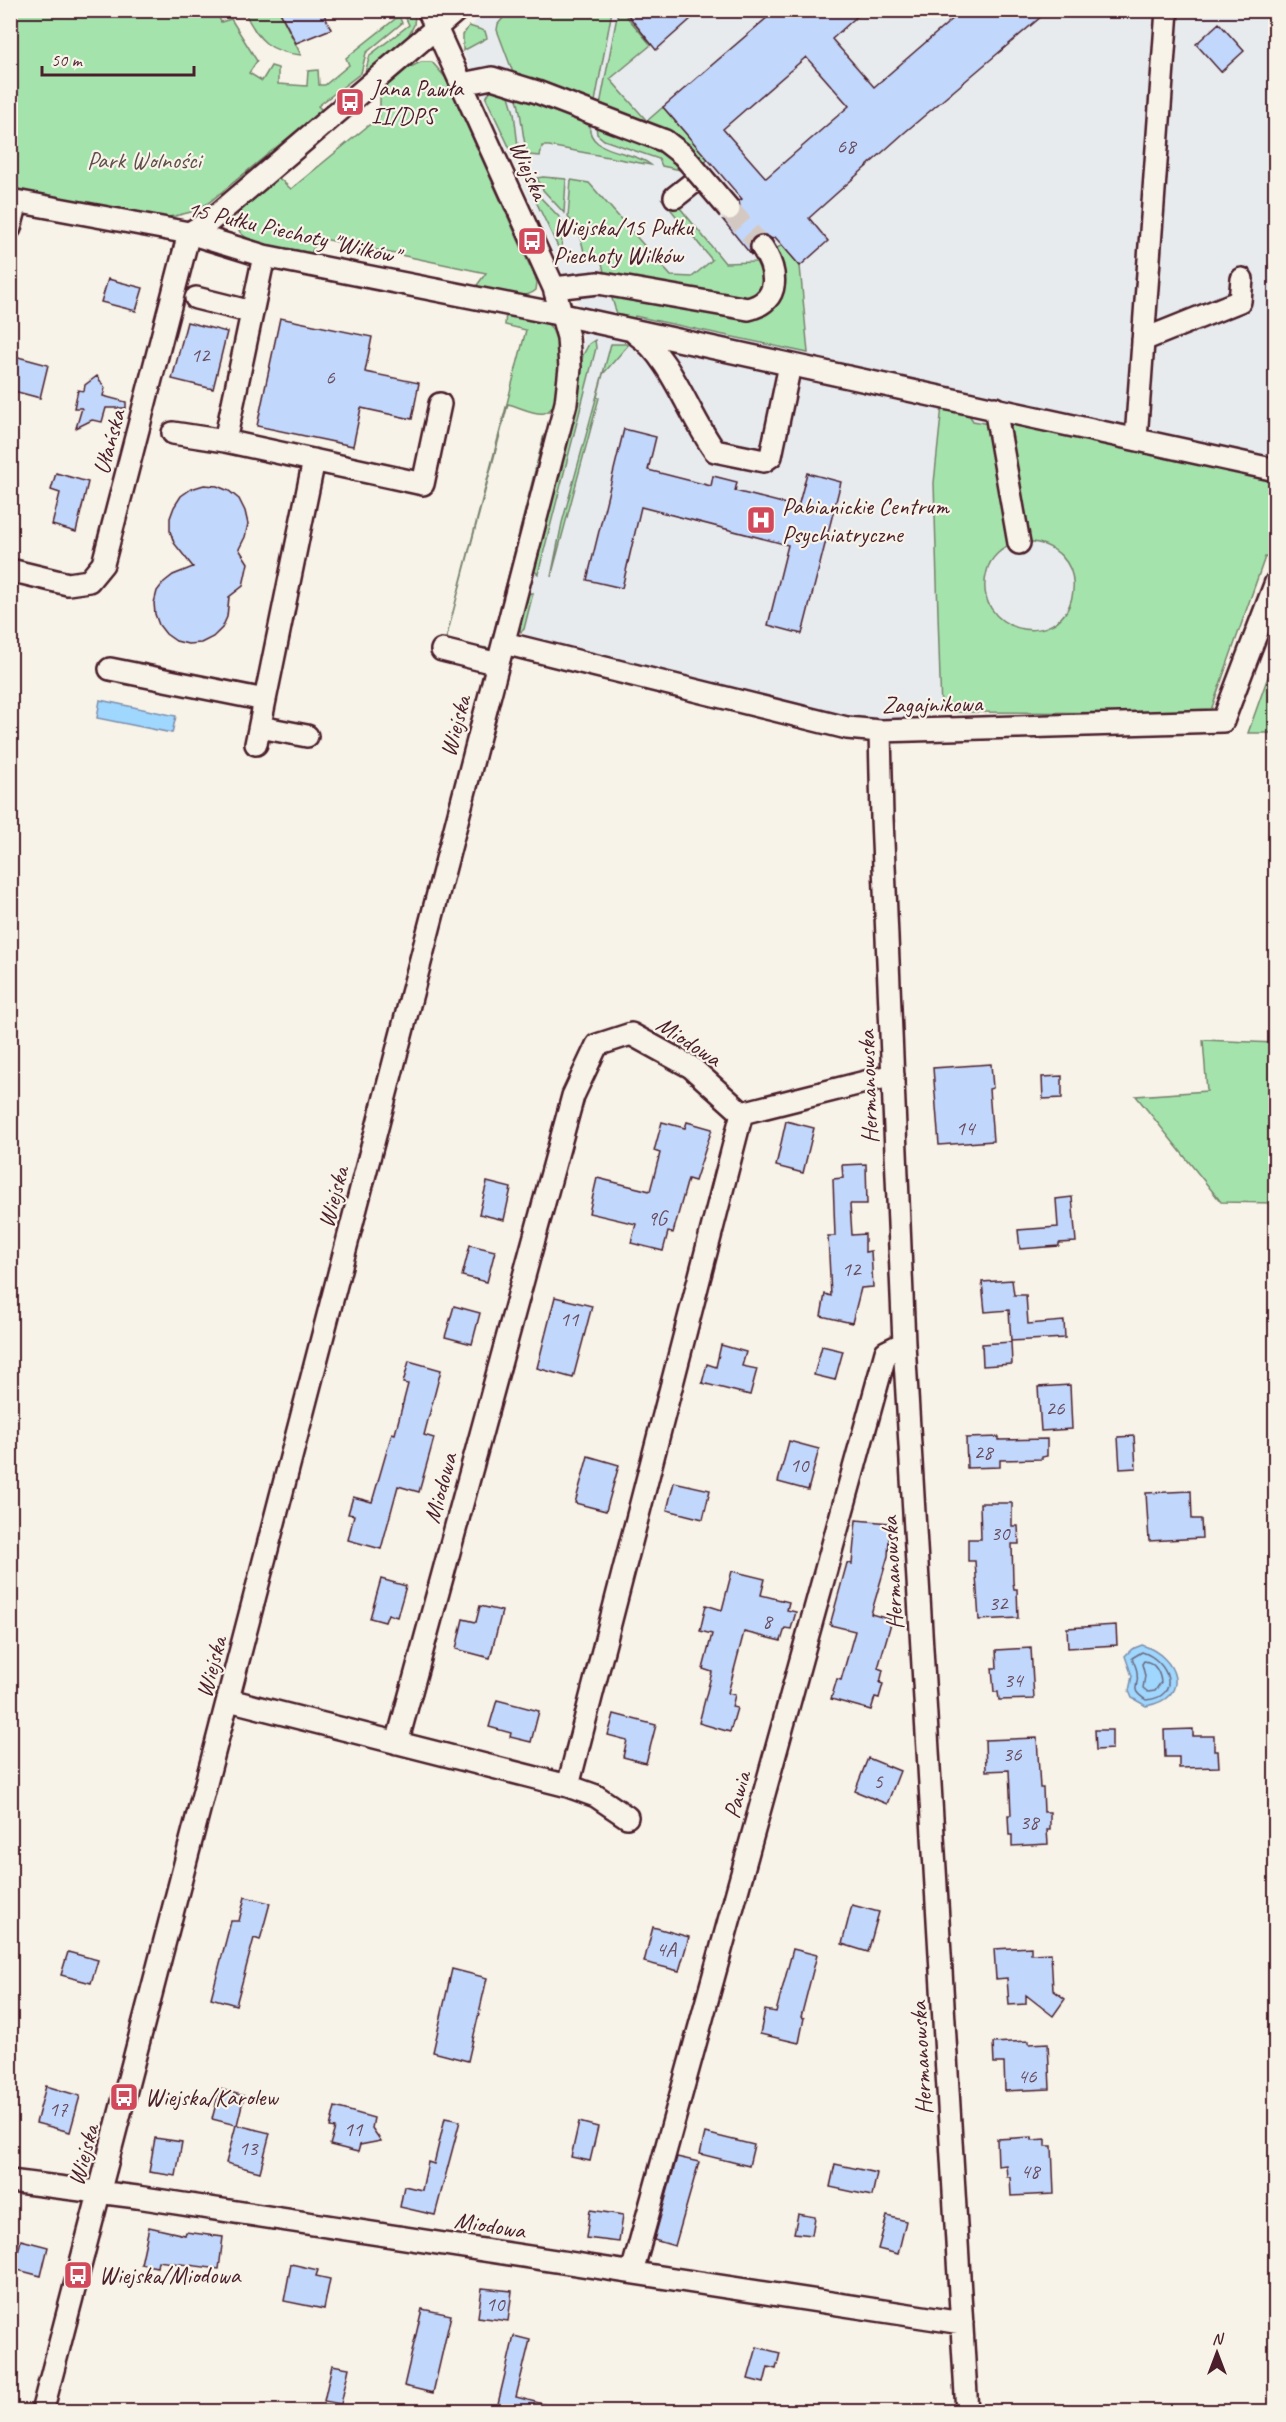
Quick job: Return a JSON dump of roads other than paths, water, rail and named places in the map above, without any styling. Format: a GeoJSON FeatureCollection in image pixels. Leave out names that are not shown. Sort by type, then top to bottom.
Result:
{"type":"FeatureCollection","features":[{"type":"Feature","properties":{"kind":"street"},"geometry":{"type":"LineString","coordinates":[[189,233],[210,221],[236,199],[432,19],[457,10]]}},
{"type":"Feature","properties":{"kind":"street"},"geometry":{"type":"LineString","coordinates":[[1136,439],[1167,10]]}},
{"type":"Feature","properties":{"kind":"street","name":"Wiejska"},"geometry":{"type":"LineString","coordinates":[[42,2412],[566,403],[570,368],[568,337],[554,288],[432,19]]}},
{"type":"Feature","properties":{"kind":"street"},"geometry":{"type":"LineString","coordinates":[[462,84],[492,78],[537,92],[665,141],[683,155],[729,210]]}},
{"type":"Feature","properties":{"kind":"street"},"geometry":{"type":"LineString","coordinates":[[675,197],[694,182]]}},
{"type":"Feature","properties":{"kind":"street"},"geometry":{"type":"LineString","coordinates":[[10,228],[14,201]]}},
{"type":"Feature","properties":{"kind":"street","name":"15 Pułku Piechoty \"Wilków\""},"geometry":{"type":"LineString","coordinates":[[14,201],[189,233],[264,256],[563,315],[1275,470]]}},
{"type":"Feature","properties":{"kind":"street","name":"Ułańska"},"geometry":{"type":"LineString","coordinates":[[10,570],[68,584],[89,581],[104,564],[189,233]]}},
{"type":"Feature","properties":{"kind":"street"},"geometry":{"type":"LineString","coordinates":[[554,288],[598,283],[740,308],[757,307],[768,297],[775,274],[772,263],[762,247]]}},
{"type":"Feature","properties":{"kind":"street"},"geometry":{"type":"LineString","coordinates":[[225,441],[264,256]]}},
{"type":"Feature","properties":{"kind":"street"},"geometry":{"type":"LineString","coordinates":[[1143,340],[1240,300],[1242,279]]}},
{"type":"Feature","properties":{"kind":"street"},"geometry":{"type":"LineString","coordinates":[[196,298],[252,312]]}},
{"type":"Feature","properties":{"kind":"street"},"geometry":{"type":"LineString","coordinates":[[633,332],[648,341],[658,352],[701,432],[715,451],[764,461],[771,456],[790,365]]}},
{"type":"Feature","properties":{"kind":"street"},"geometry":{"type":"LineString","coordinates":[[173,433],[225,441],[423,484],[440,404]]}},
{"type":"Feature","properties":{"kind":"street"},"geometry":{"type":"LineString","coordinates":[[995,408],[1019,543]]}},
{"type":"Feature","properties":{"kind":"street"},"geometry":{"type":"LineString","coordinates":[[306,736],[258,736],[314,460]]}},
{"type":"Feature","properties":{"kind":"street","name":"Zagajnikowa"},"geometry":{"type":"LineString","coordinates":[[504,643],[848,728],[880,731],[1223,721],[1275,582]]}},
{"type":"Feature","properties":{"kind":"street"},"geometry":{"type":"LineString","coordinates":[[442,650],[498,664]]}},
{"type":"Feature","properties":{"kind":"street"},"geometry":{"type":"LineString","coordinates":[[110,669],[265,700]]}},
{"type":"Feature","properties":{"kind":"street","name":"Hermanowska"},"geometry":{"type":"LineString","coordinates":[[880,731],[904,1343],[967,2412]]}},
{"type":"Feature","properties":{"kind":"street","name":"Miodowa"},"geometry":{"type":"LineString","coordinates":[[397,1743],[573,1095],[597,1045],[631,1034],[691,1066],[742,1113]]}},
{"type":"Feature","properties":{"kind":"street"},"geometry":{"type":"LineString","coordinates":[[568,1786],[742,1113],[893,1075]]}},
{"type":"Feature","properties":{"kind":"street","name":"Pawia"},"geometry":{"type":"LineString","coordinates":[[632,2272],[886,1352],[904,1343]]}},
{"type":"Feature","properties":{"kind":"street"},"geometry":{"type":"LineString","coordinates":[[229,1700],[568,1786],[596,1796],[627,1817]]}},
{"type":"Feature","properties":{"kind":"street","name":"Miodowa"},"geometry":{"type":"LineString","coordinates":[[10,2181],[100,2192],[962,2323]]}},
{"type":"Feature","properties":{"kind":"water"},"geometry":{"type":"Polygon","coordinates":[[[100,700],[176,716],[172,733],[97,718],[100,700]]]}},
{"type":"Feature","properties":{"kind":"water"},"geometry":{"type":"Polygon","coordinates":[[[1142,1645],[1164,1658],[1175,1677],[1170,1695],[1161,1702],[1146,1706],[1132,1698],[1129,1691],[1132,1676],[1125,1656],[1132,1649],[1142,1645]]]}},
{"type":"Feature","properties":{"kind":"tunnel"},"geometry":{"type":"LineString","coordinates":[[694,182],[713,165]]}},
{"type":"Feature","properties":{"kind":"tunnel"},"geometry":{"type":"LineString","coordinates":[[729,209],[762,247]]}},
{"type":"Feature","properties":{"kind":"place","name":"Jana Pawła II/DPS"},"geometry":{"type":"Point","coordinates":[350,102]}},
{"type":"Feature","properties":{"kind":"place","name":"Wiejska/15 Pułku Piechoty Wilków"},"geometry":{"type":"Point","coordinates":[532,241]}},
{"type":"Feature","properties":{"kind":"place","name":"Pabianickie Centrum Psychiatryczne"},"geometry":{"type":"Point","coordinates":[761,520]}},
{"type":"Feature","properties":{"kind":"place","name":"Wiejska/Karolew"},"geometry":{"type":"Point","coordinates":[124,2097]}},
{"type":"Feature","properties":{"kind":"place","name":"Wiejska/Miodowa"},"geometry":{"type":"Point","coordinates":[78,2275]}},
{"type":"Feature","properties":{"kind":"park label","name":"Park Wolności"},"geometry":{"type":"Point","coordinates":[144,160]}}]}
